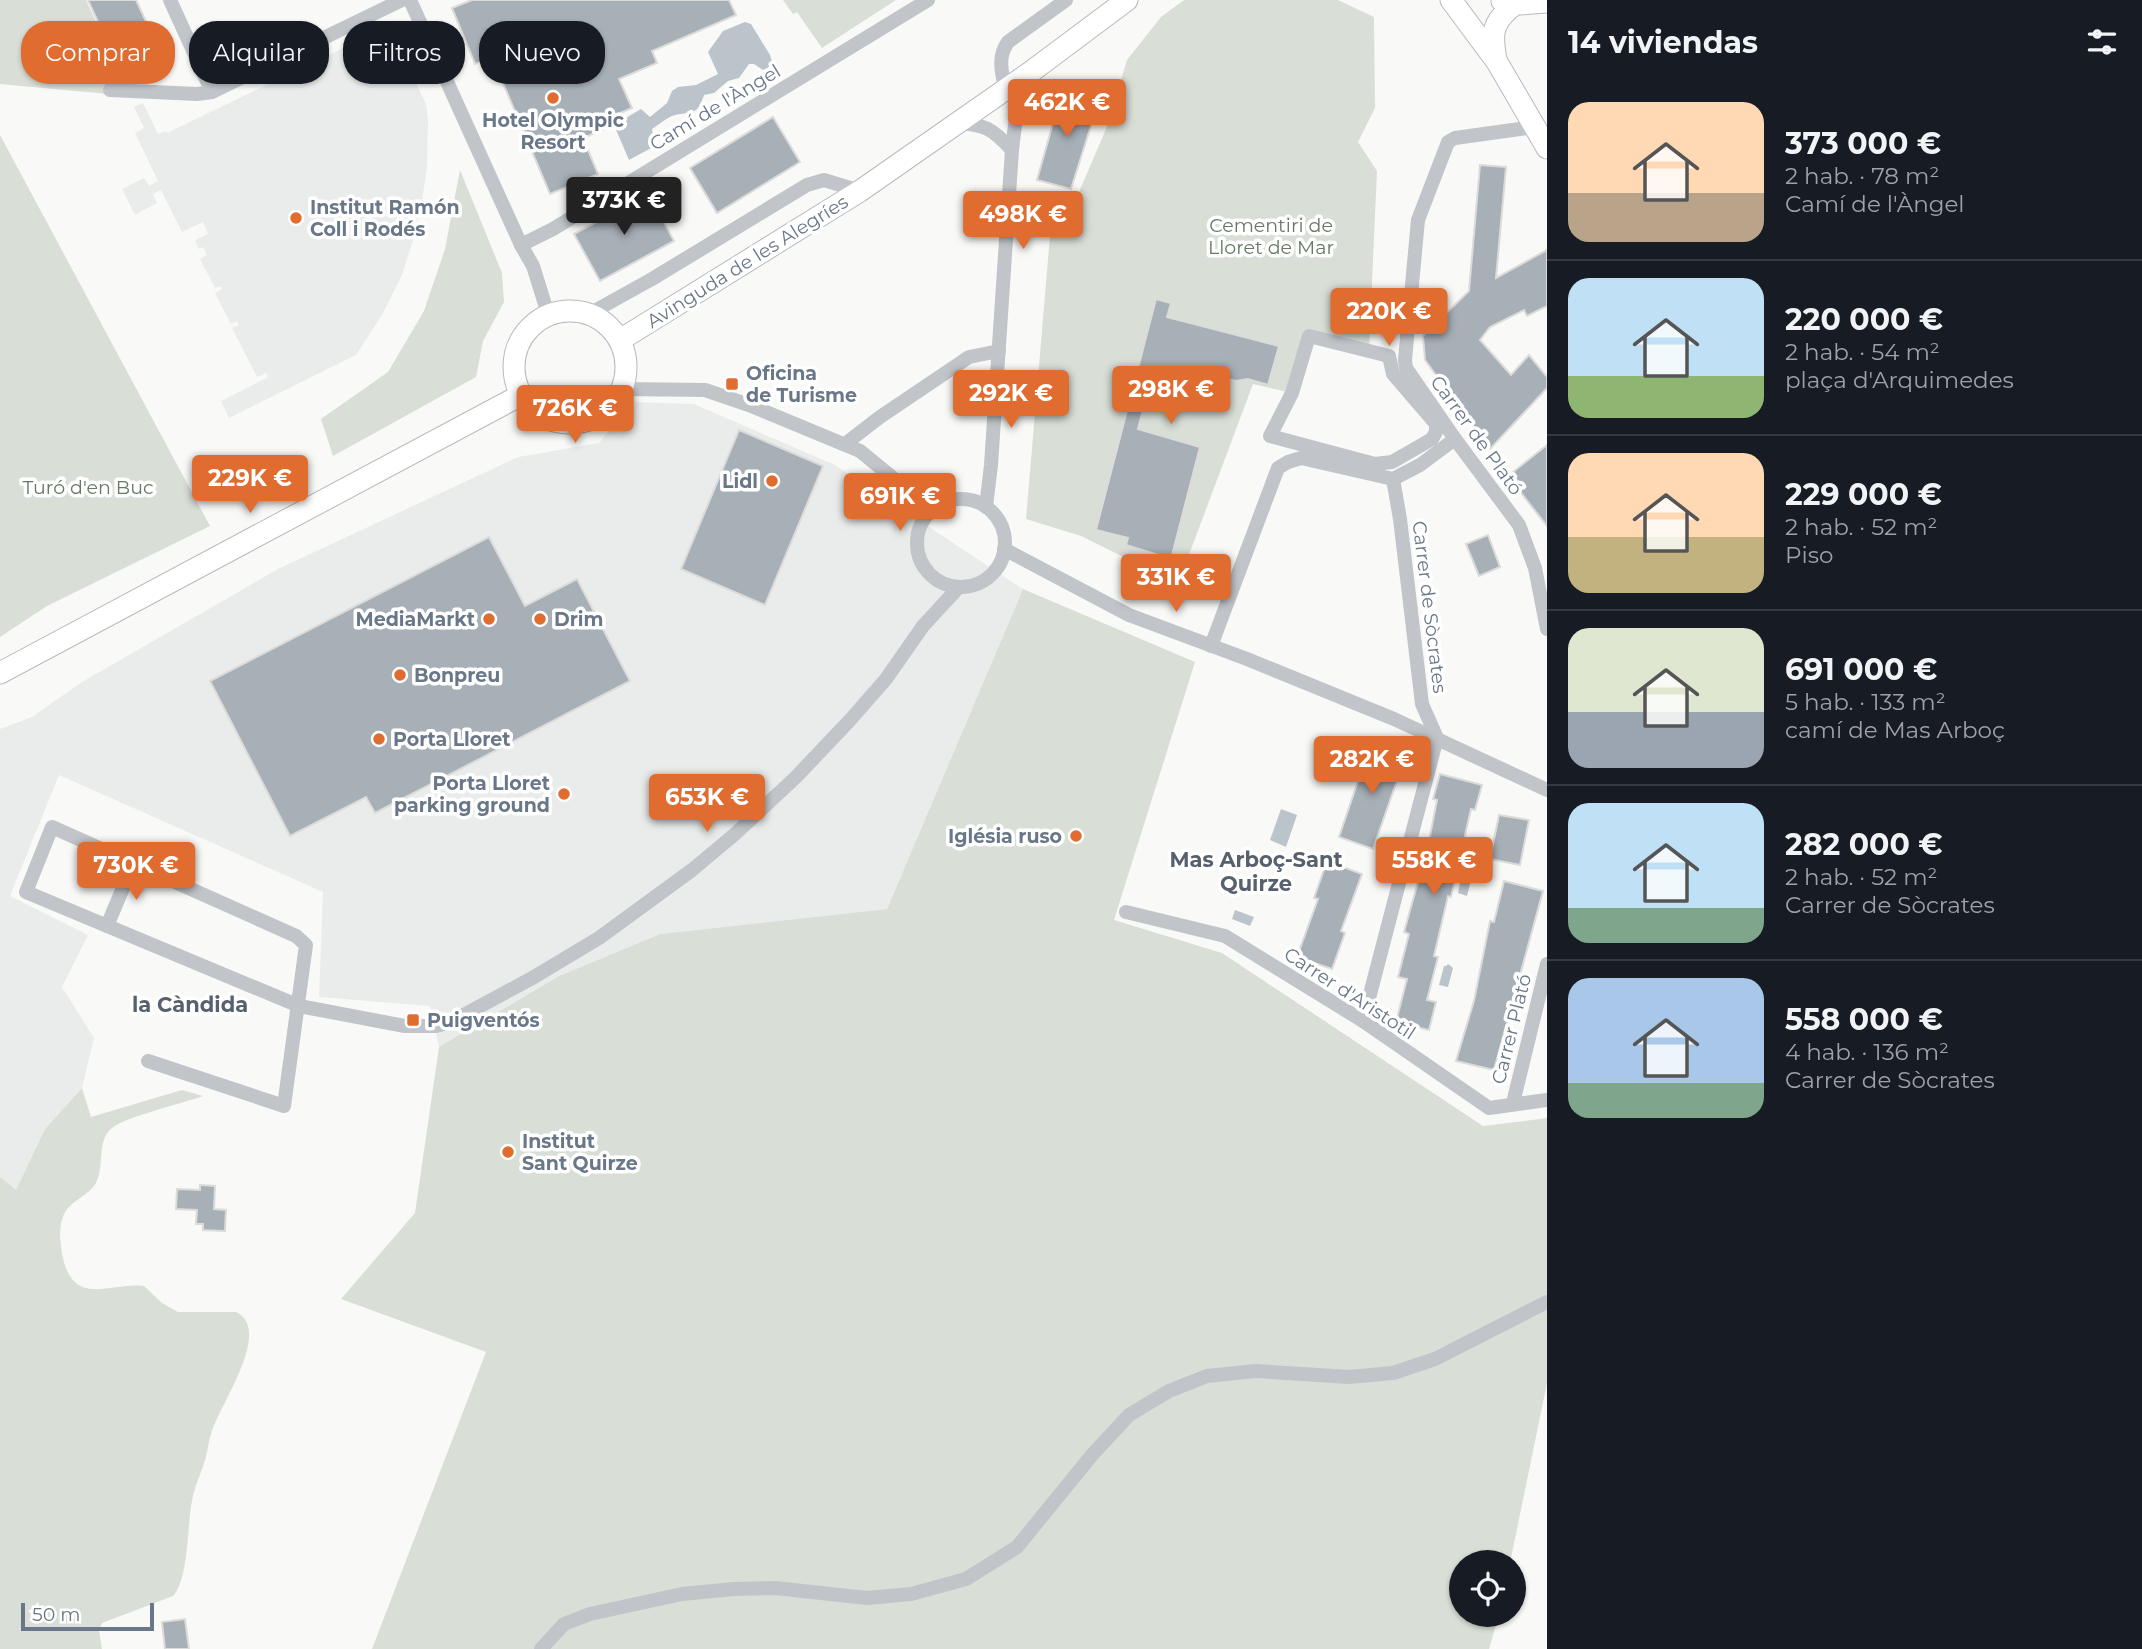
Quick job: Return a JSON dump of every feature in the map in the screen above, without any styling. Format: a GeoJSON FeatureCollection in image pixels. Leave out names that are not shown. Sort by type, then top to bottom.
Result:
{"type":"FeatureCollection","features":[{"type":"Feature","properties":{"kind":"main road"},"geometry":{"type":"LineString","coordinates":[[860,191],[1032,71],[1127,0]]}},
{"type":"Feature","properties":{"kind":"main road"},"geometry":{"type":"LineString","coordinates":[[1451,0],[1497,62],[1547,148]]}},
{"type":"Feature","properties":{"kind":"main road"},"geometry":{"type":"LineString","coordinates":[[1497,62],[1493,31],[1508,2],[1547,2]]}},
{"type":"Feature","properties":{"kind":"main road","name":"Avinguda de les Alegríes"},"geometry":{"type":"LineString","coordinates":[[620,340],[860,191]]}},
{"type":"Feature","properties":{"kind":"main road"},"geometry":{"type":"LineString","coordinates":[[578,310],[589,314],[603,321],[620,340],[627,372],[622,389],[613,404],[599,416],[573,424],[547,419],[532,409],[521,396],[514,372],[516,349],[528,328],[548,314],[578,310]]}},
{"type":"Feature","properties":{"kind":"main road"},"geometry":{"type":"LineString","coordinates":[[0,673],[521,396]]}},
{"type":"Feature","properties":{"kind":"street"},"geometry":{"type":"LineString","coordinates":[[170,0],[212,92]]}},
{"type":"Feature","properties":{"kind":"street"},"geometry":{"type":"LineString","coordinates":[[110,90],[197,94],[212,92],[402,0]]}},
{"type":"Feature","properties":{"kind":"street"},"geometry":{"type":"LineString","coordinates":[[410,0],[533,266],[548,314]]}},
{"type":"Feature","properties":{"kind":"street","name":"Camí de l'Àngel"},"geometry":{"type":"LineString","coordinates":[[521,245],[553,229],[928,0]]}},
{"type":"Feature","properties":{"kind":"street"},"geometry":{"type":"LineString","coordinates":[[1005,89],[1001,65],[1003,50],[1008,42],[1066,0]]}},
{"type":"Feature","properties":{"kind":"street"},"geometry":{"type":"LineString","coordinates":[[986,507],[1012,150],[1017,108],[1032,71]]}},
{"type":"Feature","properties":{"kind":"street"},"geometry":{"type":"LineString","coordinates":[[956,123],[995,131],[1012,150]]}},
{"type":"Feature","properties":{"kind":"street","name":"Carrer de Plató"},"geometry":{"type":"LineString","coordinates":[[1534,127],[1455,138],[1448,142],[1418,220],[1406,368],[1519,525],[1535,568],[1547,629]]}},
{"type":"Feature","properties":{"kind":"street","name":"Avinguda de les Alegríes"},"geometry":{"type":"LineString","coordinates":[[589,314],[807,185],[824,180],[860,191]]}},
{"type":"Feature","properties":{"kind":"street"},"geometry":{"type":"LineString","coordinates":[[1308,336],[1389,356],[1393,374],[1436,424],[1432,439],[1392,462],[1375,464],[1270,436],[1292,393],[1308,336]]}},
{"type":"Feature","properties":{"kind":"street"},"geometry":{"type":"LineString","coordinates":[[845,444],[969,357],[999,351]]}},
{"type":"Feature","properties":{"kind":"street"},"geometry":{"type":"LineString","coordinates":[[622,389],[705,390],[749,404],[860,451],[932,510]]}},
{"type":"Feature","properties":{"kind":"street"},"geometry":{"type":"LineString","coordinates":[[1211,646],[1278,468],[1301,458],[1393,479],[1420,465],[1455,439]]}},
{"type":"Feature","properties":{"kind":"street","name":"Carrer de Sòcrates"},"geometry":{"type":"LineString","coordinates":[[1393,479],[1422,704],[1437,738]]}},
{"type":"Feature","properties":{"kind":"street"},"geometry":{"type":"LineString","coordinates":[[952,499],[964,499],[986,507],[1001,525],[1005,537],[1001,562],[984,580],[971,586],[959,587],[932,576],[923,564],[918,550],[922,522],[932,510],[952,499]]}},
{"type":"Feature","properties":{"kind":"street"},"geometry":{"type":"LineString","coordinates":[[1004,549],[1129,615],[1437,738],[1547,790]]}},
{"type":"Feature","properties":{"kind":"street"},"geometry":{"type":"LineString","coordinates":[[148,1061],[284,1106],[299,1006],[306,945],[296,936],[52,827],[26,892],[299,1006],[405,1026],[436,1026],[476,1010],[599,938],[692,870],[759,813],[796,777],[877,689],[923,626],[959,587]]}},
{"type":"Feature","properties":{"kind":"street"},"geometry":{"type":"LineString","coordinates":[[1363,1021],[1437,738]]}},
{"type":"Feature","properties":{"kind":"street"},"geometry":{"type":"LineString","coordinates":[[107,926],[132,864]]}},
{"type":"Feature","properties":{"kind":"street","name":"Carrer d'Aristotil"},"geometry":{"type":"LineString","coordinates":[[1126,912],[1225,936],[1363,1021],[1489,1108],[1547,1100]]}},
{"type":"Feature","properties":{"kind":"street","name":"Carrer Plató"},"geometry":{"type":"LineString","coordinates":[[1513,1103],[1547,964]]}},
{"type":"Feature","properties":{"kind":"street"},"geometry":{"type":"LineString","coordinates":[[541,1649],[564,1624],[590,1614],[682,1594],[775,1588],[867,1598],[911,1594],[966,1579],[1017,1547],[1092,1455],[1129,1415],[1169,1391],[1208,1376],[1256,1371],[1349,1377],[1393,1373],[1435,1359],[1547,1301]]}},
{"type":"Feature","properties":{"kind":"shaded area"},"geometry":{"type":"Polygon","coordinates":[[[745,22],[751,24],[770,55],[772,61],[768,68],[763,70],[749,64],[739,78],[728,81],[714,93],[704,95],[695,111],[664,120],[652,129],[655,146],[629,160],[614,125],[641,109],[650,117],[667,103],[672,91],[678,87],[696,85],[718,74],[708,52],[723,31],[745,22]]]}},
{"type":"Feature","properties":{"kind":"shaded area","name":"Institut Ramón Coll i Rodés"},"geometry":{"type":"Polygon","coordinates":[[[343,48],[343,84],[417,84],[426,104],[427,168],[414,237],[402,275],[382,315],[356,355],[229,418],[221,401],[268,377],[266,373],[257,377],[232,328],[239,325],[237,321],[231,324],[215,293],[222,289],[220,286],[215,288],[200,259],[207,255],[203,247],[199,249],[195,240],[208,234],[203,222],[182,232],[161,190],[153,194],[157,203],[135,215],[122,189],[144,178],[149,186],[158,181],[135,133],[144,128],[134,107],[143,103],[158,134],[167,133],[269,84],[329,84],[329,55],[343,48]]]}},
{"type":"Feature","properties":{"kind":"shaded area"},"geometry":{"type":"Polygon","coordinates":[[[633,402],[694,404],[835,465],[1023,589],[887,909],[660,934],[559,976],[439,1047],[430,1006],[319,997],[323,892],[59,775],[10,896],[88,935],[62,987],[94,1038],[82,1088],[45,1129],[16,1191],[0,1177],[0,729],[32,717],[82,682],[278,569],[518,457],[599,443],[633,402]]]}},
{"type":"Feature","properties":{"kind":"shaded area"},"geometry":{"type":"Polygon","coordinates":[[[1281,809],[1297,815],[1286,847],[1270,840],[1281,809]]]}},
{"type":"Feature","properties":{"kind":"shaded area"},"geometry":{"type":"Polygon","coordinates":[[[1462,874],[1472,876],[1467,896],[1458,893],[1462,874]]]}},
{"type":"Feature","properties":{"kind":"shaded area"},"geometry":{"type":"Polygon","coordinates":[[[1235,910],[1254,917],[1250,926],[1232,919],[1235,910]]]}},
{"type":"Feature","properties":{"kind":"shaded area"},"geometry":{"type":"Polygon","coordinates":[[[1448,964],[1453,968],[1448,987],[1439,985],[1444,966],[1448,964]]]}},
{"type":"Feature","properties":{"kind":"green space"},"geometry":{"type":"Polygon","coordinates":[[[0,0],[86,0],[96,21],[21,21],[21,84],[124,84],[130,96],[0,84],[0,0]]]}},
{"type":"Feature","properties":{"kind":"green space"},"geometry":{"type":"Polygon","coordinates":[[[783,0],[896,0],[822,48],[797,12],[793,14],[783,0]]]}},
{"type":"Feature","properties":{"kind":"green space","name":"Cementiri de Lloret de Mar"},"geometry":{"type":"Polygon","coordinates":[[[1184,0],[1338,0],[1374,17],[1375,108],[1358,142],[1377,171],[1369,350],[1309,336],[1292,393],[1253,384],[1178,584],[1081,536],[1026,519],[1050,236],[1070,213],[1106,129],[1127,60],[1161,17],[1184,0]]]}},
{"type":"Feature","properties":{"kind":"green space","name":"Turó d'en Buc"},"geometry":{"type":"Polygon","coordinates":[[[0,135],[210,526],[47,606],[0,637],[0,135]]]}},
{"type":"Feature","properties":{"kind":"green space"},"geometry":{"type":"Polygon","coordinates":[[[460,170],[502,273],[504,302],[483,341],[476,377],[333,456],[321,419],[388,372],[424,311],[445,249],[460,170]]]}},
{"type":"Feature","properties":{"kind":"green space"},"geometry":{"type":"Polygon","coordinates":[[[1023,589],[1195,662],[1114,920],[1222,953],[1483,1126],[1547,1118],[1547,1383],[1513,1550],[1449,1550],[1449,1627],[1495,1627],[1489,1649],[372,1649],[486,1352],[341,1299],[415,1213],[439,1047],[559,976],[660,934],[887,909],[1023,589]]]}},
{"type":"Feature","properties":{"kind":"green space"},"geometry":{"type":"Polygon","coordinates":[[[82,1088],[91,1117],[182,1090],[203,1096],[129,1119],[107,1133],[96,1183],[68,1208],[61,1222],[61,1249],[67,1271],[75,1282],[94,1289],[144,1286],[162,1303],[178,1312],[236,1312],[246,1321],[249,1335],[247,1351],[210,1437],[190,1511],[185,1565],[173,1596],[102,1623],[99,1631],[102,1649],[0,1649],[0,1177],[16,1190],[45,1129],[82,1088]]]}},
{"type":"Feature","properties":{"kind":"building"},"geometry":{"type":"Polygon","coordinates":[[[88,0],[136,0],[146,21],[98,21],[88,0]]]}},
{"type":"Feature","properties":{"kind":"building","name":"Hotel Olympic Resort"},"geometry":{"type":"Polygon","coordinates":[[[472,0],[729,0],[736,15],[652,51],[657,63],[619,79],[632,108],[606,119],[609,127],[583,138],[598,174],[550,194],[503,84],[605,84],[605,21],[479,21],[479,62],[475,64],[465,40],[465,21],[457,21],[452,8],[472,0]]]}},
{"type":"Feature","properties":{"kind":"building"},"geometry":{"type":"Polygon","coordinates":[[[1062,91],[1099,100],[1071,189],[1037,180],[1062,91]]]}},
{"type":"Feature","properties":{"kind":"building"},"geometry":{"type":"Polygon","coordinates":[[[773,117],[800,162],[717,213],[690,168],[773,117]]]}},
{"type":"Feature","properties":{"kind":"building"},"geometry":{"type":"Polygon","coordinates":[[[1480,165],[1506,167],[1496,278],[1547,250],[1547,306],[1527,316],[1524,310],[1490,327],[1480,340],[1511,375],[1529,355],[1547,377],[1547,388],[1490,449],[1425,360],[1423,336],[1469,291],[1480,165]]]}},
{"type":"Feature","properties":{"kind":"building"},"geometry":{"type":"Polygon","coordinates":[[[649,194],[674,241],[600,281],[574,234],[649,194]]]}},
{"type":"Feature","properties":{"kind":"building"},"geometry":{"type":"Polygon","coordinates":[[[1156,299],[1171,303],[1167,317],[1279,346],[1268,385],[1248,379],[1236,381],[1216,376],[1207,407],[1148,390],[1138,429],[1200,447],[1171,559],[1126,545],[1128,538],[1096,530],[1156,299]]]}},
{"type":"Feature","properties":{"kind":"building"},"geometry":{"type":"Polygon","coordinates":[[[739,430],[823,466],[765,605],[681,569],[739,430]]]}},
{"type":"Feature","properties":{"kind":"building"},"geometry":{"type":"Polygon","coordinates":[[[1547,445],[1547,526],[1508,476],[1547,445]]]}},
{"type":"Feature","properties":{"kind":"building"},"geometry":{"type":"Polygon","coordinates":[[[1488,535],[1500,567],[1479,576],[1466,544],[1488,535]]]}},
{"type":"Feature","properties":{"kind":"building","name":"Porta Lloret"},"geometry":{"type":"Polygon","coordinates":[[[489,537],[525,606],[577,579],[630,681],[375,813],[366,797],[290,836],[210,681],[489,537]]]}},
{"type":"Feature","properties":{"kind":"building"},"geometry":{"type":"Polygon","coordinates":[[[1371,743],[1406,755],[1373,849],[1339,837],[1371,743]]]}},
{"type":"Feature","properties":{"kind":"building"},"geometry":{"type":"Polygon","coordinates":[[[1440,774],[1482,785],[1475,810],[1471,809],[1434,956],[1438,957],[1427,1000],[1436,1002],[1429,1030],[1396,1022],[1407,979],[1398,977],[1409,934],[1404,932],[1428,846],[1437,800],[1433,799],[1440,774]]]}},
{"type":"Feature","properties":{"kind":"building"},"geometry":{"type":"Polygon","coordinates":[[[1499,815],[1529,820],[1520,865],[1490,859],[1499,815]]]}},
{"type":"Feature","properties":{"kind":"building"},"geometry":{"type":"Polygon","coordinates":[[[1327,861],[1362,874],[1341,931],[1345,933],[1332,969],[1297,957],[1318,899],[1314,898],[1327,861]]]}},
{"type":"Feature","properties":{"kind":"building"},"geometry":{"type":"Polygon","coordinates":[[[1504,881],[1543,891],[1494,1070],[1456,1061],[1474,1001],[1490,921],[1494,922],[1504,881]]]}},
{"type":"Feature","properties":{"kind":"building"},"geometry":{"type":"Polygon","coordinates":[[[200,1185],[215,1186],[214,1209],[226,1210],[225,1231],[203,1230],[203,1224],[196,1224],[197,1210],[176,1209],[177,1189],[200,1190],[200,1185]]]}},
{"type":"Feature","properties":{"kind":"building"},"geometry":{"type":"Polygon","coordinates":[[[185,1619],[189,1649],[165,1649],[162,1622],[185,1619]]]}},
{"type":"Feature","properties":{"kind":"place","name":"Hotel Olympic Resort"},"geometry":{"type":"Point","coordinates":[553,98]}},
{"type":"Feature","properties":{"kind":"place","name":"Institut Ramón Coll i Rodés"},"geometry":{"type":"Point","coordinates":[296,218]}},
{"type":"Feature","properties":{"kind":"place","name":"Oficina de Turisme"},"geometry":{"type":"Point","coordinates":[732,384]}},
{"type":"Feature","properties":{"kind":"place","name":"Lidl"},"geometry":{"type":"Point","coordinates":[772,481]}},
{"type":"Feature","properties":{"kind":"place","name":"MediaMarkt"},"geometry":{"type":"Point","coordinates":[489,619]}},
{"type":"Feature","properties":{"kind":"place","name":"Drim"},"geometry":{"type":"Point","coordinates":[540,619]}},
{"type":"Feature","properties":{"kind":"place","name":"Bonpreu"},"geometry":{"type":"Point","coordinates":[400,675]}},
{"type":"Feature","properties":{"kind":"place","name":"Porta Lloret"},"geometry":{"type":"Point","coordinates":[379,739]}},
{"type":"Feature","properties":{"kind":"place","name":"Porta Lloret parking ground"},"geometry":{"type":"Point","coordinates":[564,794]}},
{"type":"Feature","properties":{"kind":"place","name":"Iglésia ruso"},"geometry":{"type":"Point","coordinates":[1076,836]}},
{"type":"Feature","properties":{"kind":"place","name":"Puigventós"},"geometry":{"type":"Point","coordinates":[413,1020]}},
{"type":"Feature","properties":{"kind":"place","name":"Institut Sant Quirze"},"geometry":{"type":"Point","coordinates":[508,1152]}},
{"type":"Feature","properties":{"kind":"district","name":"Mas Arboç-Sant Quirze"},"geometry":{"type":"Point","coordinates":[1256,872]}},
{"type":"Feature","properties":{"kind":"district","name":"la Càndida"},"geometry":{"type":"Point","coordinates":[190,1005]}}]}
